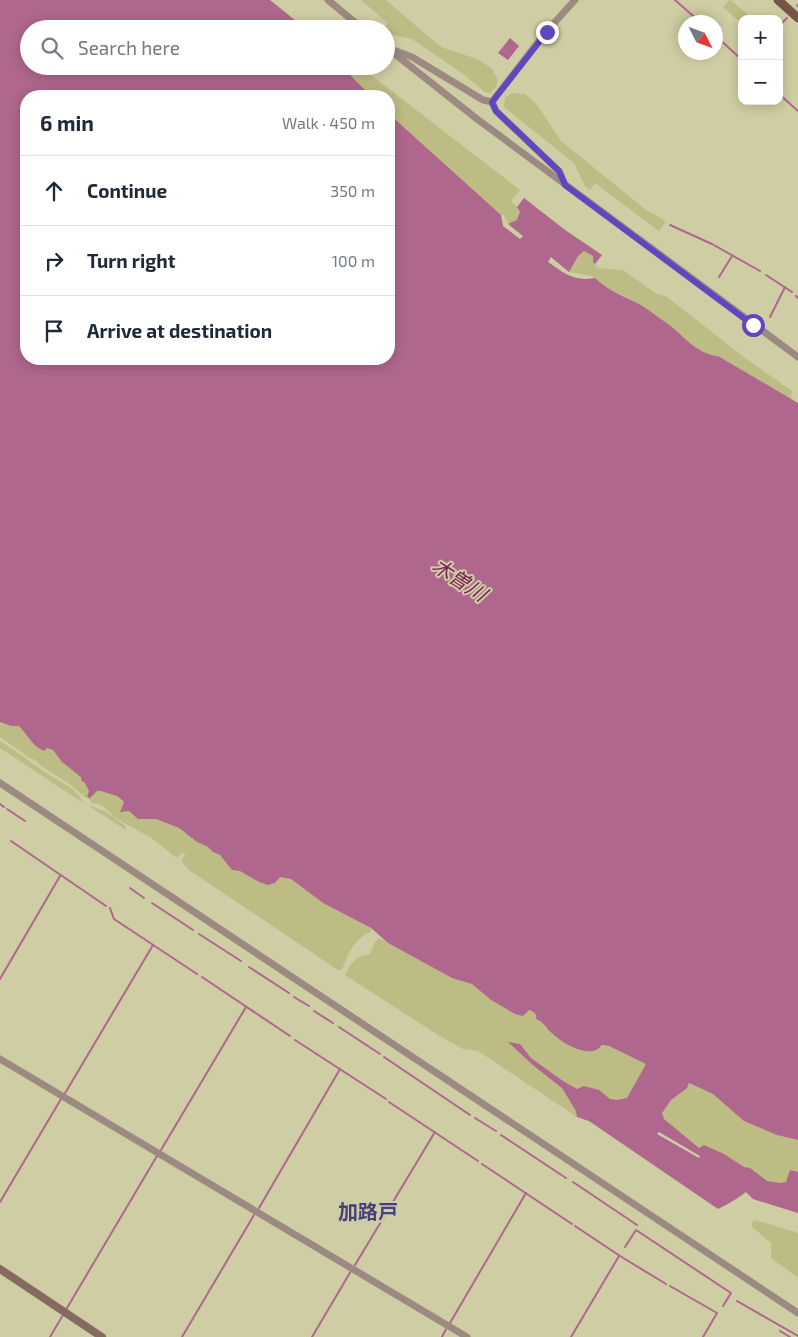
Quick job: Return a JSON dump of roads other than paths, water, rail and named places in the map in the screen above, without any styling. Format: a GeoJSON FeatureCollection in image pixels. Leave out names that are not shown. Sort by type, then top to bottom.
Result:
{"type":"FeatureCollection","features":[{"type":"Feature","properties":{"kind":"main road"},"geometry":{"type":"LineString","coordinates":[[778,0],[798,18]]}},
{"type":"Feature","properties":{"kind":"main road"},"geometry":{"type":"LineString","coordinates":[[0,1269],[102,1337]]}},
{"type":"Feature","properties":{"kind":"street"},"geometry":{"type":"LineString","coordinates":[[328,0],[353,20]]}},
{"type":"Feature","properties":{"kind":"street"},"geometry":{"type":"LineString","coordinates":[[492,102],[547,32],[575,0]]}},
{"type":"Feature","properties":{"kind":"street"},"geometry":{"type":"LineString","coordinates":[[395,51],[412,57],[483,100],[492,102]]}},
{"type":"Feature","properties":{"kind":"street"},"geometry":{"type":"LineString","coordinates":[[395,54],[477,119],[798,357]]}},
{"type":"Feature","properties":{"kind":"street"},"geometry":{"type":"LineString","coordinates":[[492,102],[496,111],[559,171],[565,185]]}},
{"type":"Feature","properties":{"kind":"street"},"geometry":{"type":"LineString","coordinates":[[0,783],[798,1313]]}},
{"type":"Feature","properties":{"kind":"street"},"geometry":{"type":"LineString","coordinates":[[0,1058],[468,1337]]}},
{"type":"Feature","properties":{"kind":"water","name":"木曽川"},"geometry":{"type":"Polygon","coordinates":[[[0,0],[270,0],[295,20],[20,20],[20,75],[350,75],[365,90],[20,90],[20,365],[395,365],[395,119],[501,215],[503,226],[520,239],[523,236],[508,224],[517,220],[520,212],[517,207],[524,198],[565,230],[602,255],[595,264],[593,256],[584,251],[578,256],[569,272],[551,257],[548,262],[575,278],[595,278],[603,285],[636,302],[667,323],[703,352],[718,356],[798,403],[798,1140],[777,1135],[744,1121],[713,1094],[689,1083],[687,1088],[671,1100],[662,1113],[664,1119],[699,1148],[704,1145],[724,1154],[744,1167],[750,1168],[767,1181],[786,1182],[790,1170],[798,1172],[798,1213],[753,1199],[746,1192],[718,1209],[589,1121],[577,1117],[576,1111],[562,1088],[508,1042],[520,1044],[531,1058],[577,1089],[584,1086],[599,1090],[610,1099],[627,1098],[646,1064],[609,1046],[602,1045],[595,1050],[587,1051],[571,1046],[550,1032],[542,1022],[536,1019],[534,1012],[529,1010],[523,1016],[515,1014],[491,1000],[472,984],[452,978],[388,943],[371,928],[323,903],[291,879],[280,877],[275,883],[268,885],[259,882],[240,871],[232,870],[220,855],[197,842],[179,828],[156,819],[138,819],[129,811],[120,812],[124,802],[117,796],[97,791],[90,798],[87,797],[89,791],[81,777],[62,762],[53,750],[47,748],[44,751],[40,749],[19,726],[11,726],[0,722],[0,0]]]}},
{"type":"Feature","properties":{"kind":"water"},"geometry":{"type":"Polygon","coordinates":[[[510,38],[519,46],[508,60],[498,53],[510,38]]]}},
{"type":"Feature","properties":{"kind":"waterway"},"geometry":{"type":"LineString","coordinates":[[675,0],[692,15]]}},
{"type":"Feature","properties":{"kind":"waterway"},"geometry":{"type":"LineString","coordinates":[[783,22],[787,18]]}},
{"type":"Feature","properties":{"kind":"waterway"},"geometry":{"type":"LineString","coordinates":[[723,42],[738,56]]}},
{"type":"Feature","properties":{"kind":"waterway"},"geometry":{"type":"LineString","coordinates":[[783,98],[798,111]]}},
{"type":"Feature","properties":{"kind":"waterway"},"geometry":{"type":"LineString","coordinates":[[670,225],[712,244],[760,271]]}},
{"type":"Feature","properties":{"kind":"waterway"},"geometry":{"type":"LineString","coordinates":[[719,277],[732,256]]}},
{"type":"Feature","properties":{"kind":"waterway"},"geometry":{"type":"LineString","coordinates":[[766,275],[792,292]]}},
{"type":"Feature","properties":{"kind":"waterway"},"geometry":{"type":"LineString","coordinates":[[770,317],[785,287]]}},
{"type":"Feature","properties":{"kind":"waterway"},"geometry":{"type":"LineString","coordinates":[[0,804],[4,807]]}},
{"type":"Feature","properties":{"kind":"waterway"},"geometry":{"type":"LineString","coordinates":[[7,809],[25,821]]}},
{"type":"Feature","properties":{"kind":"waterway"},"geometry":{"type":"LineString","coordinates":[[11,841],[106,906]]}},
{"type":"Feature","properties":{"kind":"waterway"},"geometry":{"type":"LineString","coordinates":[[0,979],[60,876]]}},
{"type":"Feature","properties":{"kind":"waterway"},"geometry":{"type":"LineString","coordinates":[[130,888],[144,898]]}},
{"type":"Feature","properties":{"kind":"waterway"},"geometry":{"type":"LineString","coordinates":[[152,903],[193,930]]}},
{"type":"Feature","properties":{"kind":"waterway"},"geometry":{"type":"LineString","coordinates":[[110,908],[114,919],[197,974]]}},
{"type":"Feature","properties":{"kind":"waterway"},"geometry":{"type":"LineString","coordinates":[[199,934],[241,961]]}},
{"type":"Feature","properties":{"kind":"waterway"},"geometry":{"type":"LineString","coordinates":[[64,1095],[153,945]]}},
{"type":"Feature","properties":{"kind":"waterway"},"geometry":{"type":"LineString","coordinates":[[249,967],[289,993]]}},
{"type":"Feature","properties":{"kind":"waterway"},"geometry":{"type":"LineString","coordinates":[[202,977],[290,1036]]}},
{"type":"Feature","properties":{"kind":"waterway"},"geometry":{"type":"LineString","coordinates":[[294,997],[309,1006]]}},
{"type":"Feature","properties":{"kind":"waterway"},"geometry":{"type":"LineString","coordinates":[[161,1150],[246,1007]]}},
{"type":"Feature","properties":{"kind":"waterway"},"geometry":{"type":"LineString","coordinates":[[314,1011],[333,1023]]}},
{"type":"Feature","properties":{"kind":"waterway"},"geometry":{"type":"LineString","coordinates":[[339,1027],[380,1054]]}},
{"type":"Feature","properties":{"kind":"waterway"},"geometry":{"type":"LineString","coordinates":[[295,1040],[386,1099]]}},
{"type":"Feature","properties":{"kind":"waterway"},"geometry":{"type":"LineString","coordinates":[[384,1057],[470,1115]]}},
{"type":"Feature","properties":{"kind":"waterway"},"geometry":{"type":"LineString","coordinates":[[259,1208],[340,1069]]}},
{"type":"Feature","properties":{"kind":"waterway"},"geometry":{"type":"LineString","coordinates":[[0,1202],[61,1099]]}},
{"type":"Feature","properties":{"kind":"waterway"},"geometry":{"type":"LineString","coordinates":[[389,1102],[478,1161]]}},
{"type":"Feature","properties":{"kind":"waterway"},"geometry":{"type":"LineString","coordinates":[[475,1118],[496,1131]]}},
{"type":"Feature","properties":{"kind":"waterway"},"geometry":{"type":"LineString","coordinates":[[355,1265],[435,1132]]}},
{"type":"Feature","properties":{"kind":"waterway"},"geometry":{"type":"LineString","coordinates":[[501,1135],[566,1178]]}},
{"type":"Feature","properties":{"kind":"waterway"},"geometry":{"type":"LineString","coordinates":[[67,1308],[157,1156]]}},
{"type":"Feature","properties":{"kind":"waterway"},"geometry":{"type":"LineString","coordinates":[[482,1164],[572,1224]]}},
{"type":"Feature","properties":{"kind":"waterway"},"geometry":{"type":"LineString","coordinates":[[573,1182],[637,1225]]}},
{"type":"Feature","properties":{"kind":"waterway"},"geometry":{"type":"LineString","coordinates":[[450,1323],[526,1193]]}},
{"type":"Feature","properties":{"kind":"waterway"},"geometry":{"type":"LineString","coordinates":[[182,1337],[254,1215]]}},
{"type":"Feature","properties":{"kind":"waterway"},"geometry":{"type":"LineString","coordinates":[[575,1226],[666,1284]]}},
{"type":"Feature","properties":{"kind":"waterway"},"geometry":{"type":"LineString","coordinates":[[625,1247],[636,1230],[731,1293],[723,1306]]}},
{"type":"Feature","properties":{"kind":"waterway"},"geometry":{"type":"LineString","coordinates":[[571,1337],[619,1256]]}},
{"type":"Feature","properties":{"kind":"waterway"},"geometry":{"type":"LineString","coordinates":[[312,1337],[351,1271]]}},
{"type":"Feature","properties":{"kind":"waterway"},"geometry":{"type":"LineString","coordinates":[[670,1286],[717,1313],[703,1337]]}},
{"type":"Feature","properties":{"kind":"waterway"},"geometry":{"type":"LineString","coordinates":[[737,1301],[798,1336]]}},
{"type":"Feature","properties":{"kind":"waterway"},"geometry":{"type":"LineString","coordinates":[[50,1337],[63,1315]]}},
{"type":"Feature","properties":{"kind":"waterway"},"geometry":{"type":"LineString","coordinates":[[442,1337],[446,1329]]}},
{"type":"Feature","properties":{"kind":"waterway"},"geometry":{"type":"LineString","coordinates":[[780,1331],[790,1337]]}},
{"type":"Feature","properties":{"kind":"district","name":"加路戸"},"geometry":{"type":"Point","coordinates":[368,1211]}}]}
